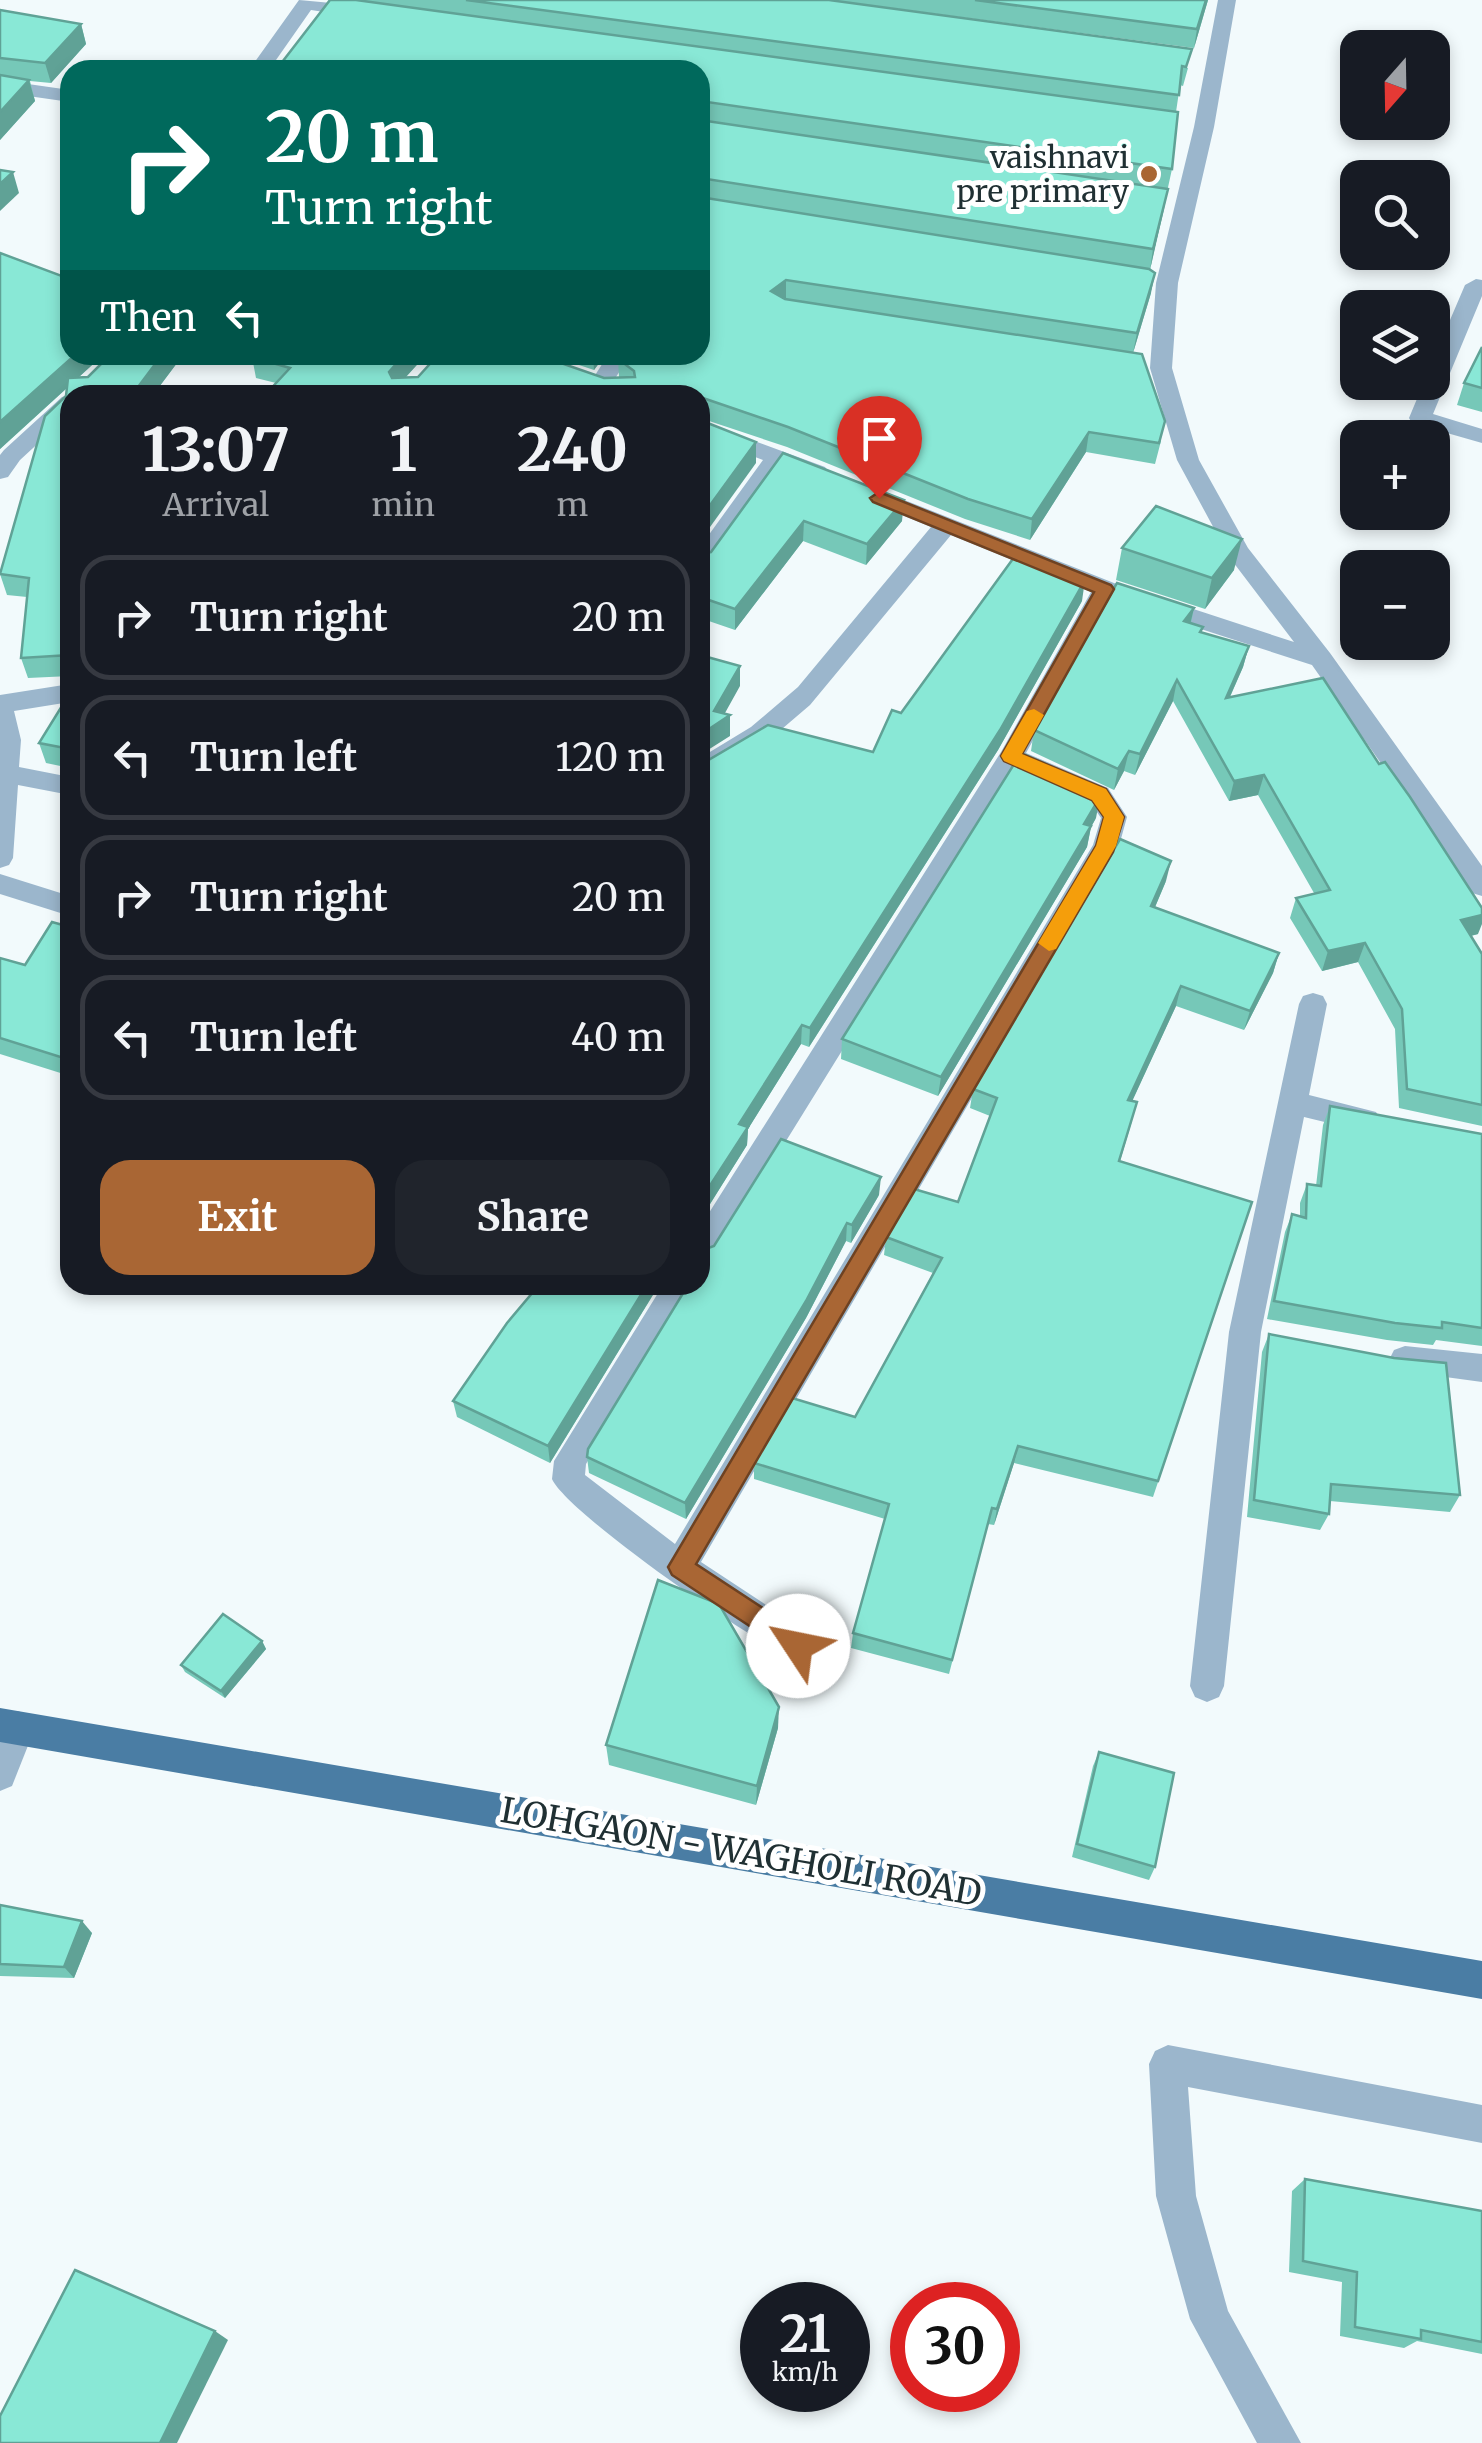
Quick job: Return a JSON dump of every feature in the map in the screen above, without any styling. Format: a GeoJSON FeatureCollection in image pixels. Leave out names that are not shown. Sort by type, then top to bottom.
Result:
{"type":"FeatureCollection","features":[{"type":"Feature","properties":{"kind":"main road","name":"LOHGAON - WAGHOLI ROAD"},"geometry":{"type":"LineString","coordinates":[[9,1726],[1482,1980]]}},
{"type":"Feature","properties":{"kind":"street"},"geometry":{"type":"LineString","coordinates":[[1227,0],[1204,60],[1194,126],[1158,281],[1152,367],[1188,460],[1230,536],[1482,886]]}},
{"type":"Feature","properties":{"kind":"street"},"geometry":{"type":"LineString","coordinates":[[266,60],[307,2],[384,14]]}},
{"type":"Feature","properties":{"kind":"street"},"geometry":{"type":"LineString","coordinates":[[0,86],[60,95]]}},
{"type":"Feature","properties":{"kind":"street"},"geometry":{"type":"LineString","coordinates":[[1482,286],[1476,285],[1420,418],[1482,436]]}},
{"type":"Feature","properties":{"kind":"street"},"geometry":{"type":"LineString","coordinates":[[602,385],[592,380],[608,365]]}},
{"type":"Feature","properties":{"kind":"street"},"geometry":{"type":"LineString","coordinates":[[4,459],[60,411]]}},
{"type":"Feature","properties":{"kind":"street"},"geometry":{"type":"LineString","coordinates":[[710,432],[1105,589],[1321,660]]}},
{"type":"Feature","properties":{"kind":"street"},"geometry":{"type":"LineString","coordinates":[[710,550],[778,456]]}},
{"type":"Feature","properties":{"kind":"street"},"geometry":{"type":"LineString","coordinates":[[710,762],[784,716],[807,693],[946,525]]}},
{"type":"Feature","properties":{"kind":"street"},"geometry":{"type":"LineString","coordinates":[[710,1237],[1011,756],[1105,589]]}},
{"type":"Feature","properties":{"kind":"street"},"geometry":{"type":"LineString","coordinates":[[0,858],[8,740],[0,705],[60,695]]}},
{"type":"Feature","properties":{"kind":"street"},"geometry":{"type":"LineString","coordinates":[[680,1567],[1106,846],[1114,817],[1099,794],[1011,756]]}},
{"type":"Feature","properties":{"kind":"street"},"geometry":{"type":"LineString","coordinates":[[6,774],[60,784]]}},
{"type":"Feature","properties":{"kind":"street"},"geometry":{"type":"LineString","coordinates":[[0,884],[60,903]]}},
{"type":"Feature","properties":{"kind":"street"},"geometry":{"type":"LineString","coordinates":[[1207,1686],[1245,1332],[1313,1004]]}},
{"type":"Feature","properties":{"kind":"street"},"geometry":{"type":"LineString","coordinates":[[1293,1103],[1393,1126]]}},
{"type":"Feature","properties":{"kind":"street"},"geometry":{"type":"LineString","coordinates":[[674,1295],[570,1460],[568,1479],[580,1493],[680,1567],[798,1646]]}},
{"type":"Feature","properties":{"kind":"street"},"geometry":{"type":"LineString","coordinates":[[1245,1332],[1280,1338]]}},
{"type":"Feature","properties":{"kind":"street"},"geometry":{"type":"LineString","coordinates":[[1369,1354],[1482,1368]]}},
{"type":"Feature","properties":{"kind":"street"},"geometry":{"type":"LineString","coordinates":[[0,1774],[9,1726]]}},
{"type":"Feature","properties":{"kind":"street"},"geometry":{"type":"LineString","coordinates":[[1280,2443],[1210,2319],[1176,2196],[1168,2064],[1482,2124]]}},
{"type":"Feature","properties":{"kind":"building"},"geometry":{"type":"Polygon","coordinates":[[[330,0],[356,0],[1178,112],[1172,169],[710,102],[710,60],[284,60],[330,0]]]}},
{"type":"Feature","properties":{"kind":"building"},"geometry":{"type":"Polygon","coordinates":[[[466,0],[829,0],[1192,49],[1186,67],[1182,66],[1179,95],[466,0]]]}},
{"type":"Feature","properties":{"kind":"building"},"geometry":{"type":"Polygon","coordinates":[[[975,0],[1206,0],[1197,29],[975,0]]]}},
{"type":"Feature","properties":{"kind":"building"},"geometry":{"type":"Polygon","coordinates":[[[0,10],[81,24],[45,63],[0,58],[0,10]]]}},
{"type":"Feature","properties":{"kind":"building"},"geometry":{"type":"Polygon","coordinates":[[[0,75],[29,80],[0,112],[0,75]]]}},
{"type":"Feature","properties":{"kind":"building"},"geometry":{"type":"Polygon","coordinates":[[[710,121],[1168,189],[1153,249],[710,180],[710,121]]]}},
{"type":"Feature","properties":{"kind":"building"},"geometry":{"type":"Polygon","coordinates":[[[0,170],[13,172],[0,184],[0,170]]]}},
{"type":"Feature","properties":{"kind":"building"},"geometry":{"type":"Polygon","coordinates":[[[710,199],[1149,269],[1155,273],[1137,333],[786,280],[771,291],[785,299],[1142,354],[1165,421],[1159,443],[1089,432],[1032,519],[968,499],[788,427],[710,400],[710,385],[274,385],[290,368],[280,365],[395,365],[389,372],[392,378],[418,377],[429,365],[567,365],[604,378],[635,377],[626,365],[710,365],[710,199]]]}},
{"type":"Feature","properties":{"kind":"building"},"geometry":{"type":"Polygon","coordinates":[[[0,253],[60,275],[60,365],[64,365],[0,422],[0,253]]]}},
{"type":"Feature","properties":{"kind":"building"},"geometry":{"type":"Polygon","coordinates":[[[1482,347],[1482,388],[1464,383],[1482,347]]]}},
{"type":"Feature","properties":{"kind":"building"},"geometry":{"type":"Polygon","coordinates":[[[100,365],[154,365],[140,385],[67,385],[68,378],[88,377],[100,365]]]}},
{"type":"Feature","properties":{"kind":"building"},"geometry":{"type":"Polygon","coordinates":[[[60,402],[60,656],[21,658],[29,578],[0,574],[45,416],[60,402]]]}},
{"type":"Feature","properties":{"kind":"building"},"geometry":{"type":"Polygon","coordinates":[[[710,424],[756,442],[710,505],[710,424]]]}},
{"type":"Feature","properties":{"kind":"building"},"geometry":{"type":"Polygon","coordinates":[[[783,453],[904,500],[867,544],[804,521],[735,609],[710,600],[711,552],[783,453]]]}},
{"type":"Feature","properties":{"kind":"building"},"geometry":{"type":"Polygon","coordinates":[[[1156,506],[1242,539],[1212,578],[1122,548],[1156,506]]]}},
{"type":"Feature","properties":{"kind":"building"},"geometry":{"type":"Polygon","coordinates":[[[1015,556],[1085,580],[1000,730],[810,1028],[802,1025],[739,1124],[748,1127],[710,1186],[710,759],[768,725],[873,752],[892,710],[901,713],[1015,556]]]}},
{"type":"Feature","properties":{"kind":"building"},"geometry":{"type":"Polygon","coordinates":[[[1117,583],[1194,608],[1184,621],[1203,627],[1200,632],[1249,646],[1226,698],[1323,678],[1379,764],[1385,762],[1410,797],[1482,908],[1482,915],[1461,920],[1482,954],[1482,1105],[1407,1089],[1402,1009],[1365,943],[1328,951],[1296,898],[1330,890],[1264,775],[1234,781],[1177,680],[1140,754],[1129,751],[1118,769],[1034,730],[1117,583]]]}},
{"type":"Feature","properties":{"kind":"building"},"geometry":{"type":"Polygon","coordinates":[[[710,658],[740,666],[714,711],[730,715],[710,728],[710,658]]]}},
{"type":"Feature","properties":{"kind":"building"},"geometry":{"type":"Polygon","coordinates":[[[60,709],[60,747],[39,743],[60,709]]]}},
{"type":"Feature","properties":{"kind":"building"},"geometry":{"type":"Polygon","coordinates":[[[1021,753],[1091,784],[1100,797],[1084,824],[1091,826],[941,1077],[842,1039],[1021,753]]]}},
{"type":"Feature","properties":{"kind":"building"},"geometry":{"type":"Polygon","coordinates":[[[1120,839],[1171,861],[1151,906],[1279,953],[1250,1011],[1181,986],[1128,1100],[1137,1102],[1119,1161],[1252,1202],[1158,1481],[1018,1446],[997,1509],[992,1508],[952,1660],[853,1633],[889,1504],[754,1463],[792,1398],[855,1417],[942,1258],[886,1237],[914,1189],[958,1202],[997,1098],[973,1089],[1120,839]]]}},
{"type":"Feature","properties":{"kind":"building"},"geometry":{"type":"Polygon","coordinates":[[[52,922],[60,924],[60,1057],[0,1038],[0,958],[25,965],[52,922]]]}},
{"type":"Feature","properties":{"kind":"building"},"geometry":{"type":"Polygon","coordinates":[[[1330,1106],[1482,1134],[1482,1328],[1442,1322],[1442,1328],[1395,1323],[1274,1301],[1292,1214],[1306,1218],[1307,1184],[1321,1186],[1330,1106]]]}},
{"type":"Feature","properties":{"kind":"building"},"geometry":{"type":"Polygon","coordinates":[[[781,1139],[881,1177],[852,1225],[847,1223],[806,1301],[685,1503],[587,1457],[588,1449],[682,1295],[710,1295],[710,1247],[781,1139]]]}},
{"type":"Feature","properties":{"kind":"building"},"geometry":{"type":"Polygon","coordinates":[[[531,1295],[641,1295],[548,1446],[453,1401],[531,1295]]]}},
{"type":"Feature","properties":{"kind":"building"},"geometry":{"type":"Polygon","coordinates":[[[1269,1334],[1394,1358],[1446,1363],[1460,1495],[1331,1484],[1329,1514],[1254,1500],[1269,1334]]]}},
{"type":"Feature","properties":{"kind":"building"},"geometry":{"type":"Polygon","coordinates":[[[658,1580],[719,1604],[779,1707],[757,1786],[606,1745],[658,1580]]]}},
{"type":"Feature","properties":{"kind":"building"},"geometry":{"type":"Polygon","coordinates":[[[223,1614],[262,1641],[221,1691],[181,1665],[223,1614]]]}},
{"type":"Feature","properties":{"kind":"building"},"geometry":{"type":"Polygon","coordinates":[[[1099,1752],[1174,1773],[1155,1867],[1077,1844],[1099,1752]]]}},
{"type":"Feature","properties":{"kind":"building"},"geometry":{"type":"Polygon","coordinates":[[[0,1905],[82,1921],[64,1967],[0,1964],[0,1905]]]}},
{"type":"Feature","properties":{"kind":"building"},"geometry":{"type":"Polygon","coordinates":[[[1305,2179],[1482,2211],[1482,2342],[1421,2330],[1421,2339],[1355,2327],[1357,2272],[1303,2261],[1305,2179]]]}},
{"type":"Feature","properties":{"kind":"building"},"geometry":{"type":"Polygon","coordinates":[[[75,2270],[215,2331],[160,2443],[0,2443],[0,2416],[75,2270]]]}},
{"type":"Feature","properties":{"kind":"slow traffic"},"geometry":{"type":"LineString","coordinates":[[1034,715],[1011,756],[1099,794],[1114,817],[1106,846],[1049,943]]}},
{"type":"Feature","properties":{"kind":"place","name":"vaishnavi pre primary"},"geometry":{"type":"Point","coordinates":[1149,174]}},
{"type":"Feature","properties":{"kind":"route"},"geometry":{"type":"LineString","coordinates":[[798,1646],[680,1567],[1106,846],[1114,817],[1099,794],[1011,756],[1105,589],[879,498]]}}]}
